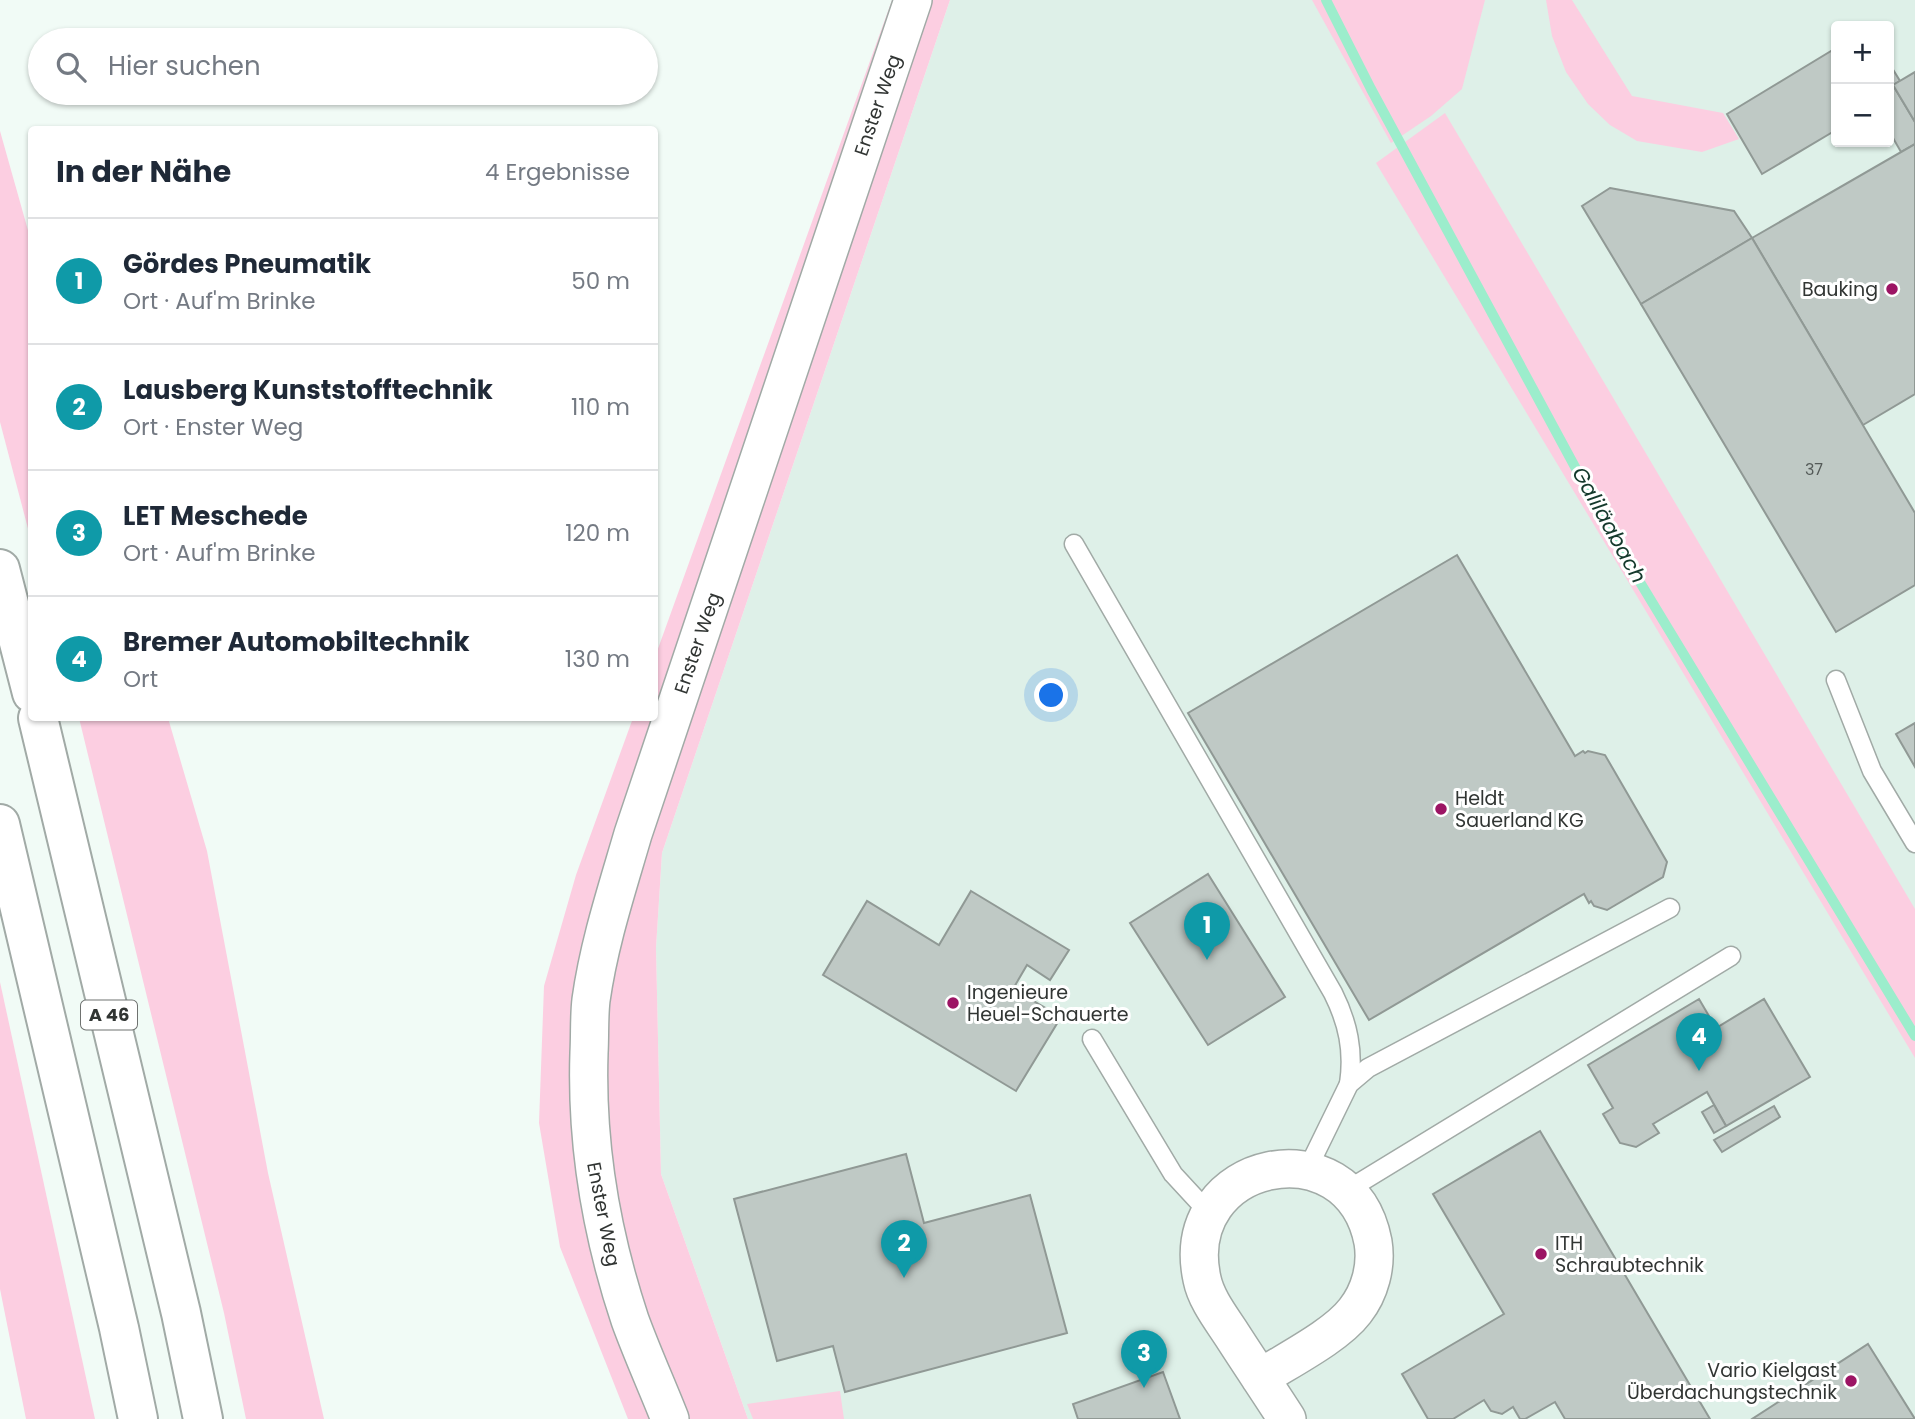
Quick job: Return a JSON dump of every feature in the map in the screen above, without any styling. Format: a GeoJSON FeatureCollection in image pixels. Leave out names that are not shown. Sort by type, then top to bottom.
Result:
{"type":"FeatureCollection","features":[{"type":"Feature","properties":{"kind":"highway"},"geometry":{"type":"LineString","coordinates":[[0,569],[28,678]]}},
{"type":"Feature","properties":{"kind":"highway","name":"A 46"},"geometry":{"type":"LineString","coordinates":[[39,721],[181,1313],[203,1419]]}},
{"type":"Feature","properties":{"kind":"highway"},"geometry":{"type":"LineString","coordinates":[[0,824],[138,1419]]}},
{"type":"Feature","properties":{"kind":"street","name":"Enster Weg"},"geometry":{"type":"LineString","coordinates":[[670,1419],[631,1322],[612,1262],[597,1195],[589,1112],[591,1001],[607,924],[633,834],[913,0]]}},
{"type":"Feature","properties":{"kind":"street"},"geometry":{"type":"LineString","coordinates":[[1260,1378],[1338,1328],[1354,1312],[1366,1294],[1374,1272],[1370,1228],[1360,1208],[1346,1191],[1328,1178],[1307,1170],[1285,1167],[1264,1171],[1243,1179],[1224,1194],[1209,1213],[1201,1235],[1199,1259],[1202,1283],[1212,1304],[1260,1378],[1287,1419]]}},
{"type":"Feature","properties":{"kind":"lane"},"geometry":{"type":"LineString","coordinates":[[1074,544],[1344,1016],[1352,1054],[1349,1084],[1307,1170]]}},
{"type":"Feature","properties":{"kind":"lane"},"geometry":{"type":"LineString","coordinates":[[1836,680],[1872,771],[1915,843]]}},
{"type":"Feature","properties":{"kind":"lane"},"geometry":{"type":"LineString","coordinates":[[1349,1084],[1368,1068],[1670,908]]}},
{"type":"Feature","properties":{"kind":"lane"},"geometry":{"type":"LineString","coordinates":[[1346,1191],[1731,956]]}},
{"type":"Feature","properties":{"kind":"lane"},"geometry":{"type":"LineString","coordinates":[[1092,1039],[1173,1174],[1209,1213]]}},
{"type":"Feature","properties":{"kind":"shaded area"},"geometry":{"type":"Polygon","coordinates":[[[892,0],[950,0],[662,853],[656,948],[661,1174],[748,1419],[628,1419],[560,1247],[539,1123],[544,986],[576,875],[632,721],[658,721],[658,649],[892,0]]]}},
{"type":"Feature","properties":{"kind":"shaded area"},"geometry":{"type":"Polygon","coordinates":[[[950,0],[1915,0],[1915,1419],[748,1419],[661,1174],[656,948],[662,853],[950,0]]]}},
{"type":"Feature","properties":{"kind":"shaded area"},"geometry":{"type":"Polygon","coordinates":[[[1312,0],[1485,0],[1462,89],[1431,116],[1391,143],[1312,0]]]}},
{"type":"Feature","properties":{"kind":"shaded area"},"geometry":{"type":"Polygon","coordinates":[[[1546,0],[1572,0],[1632,96],[1723,113],[1739,139],[1702,152],[1637,141],[1610,125],[1588,104],[1566,72],[1552,36],[1546,0]]]}},
{"type":"Feature","properties":{"kind":"shaded area"},"geometry":{"type":"Polygon","coordinates":[[[1445,113],[1915,909],[1915,1058],[1376,163],[1445,113]]]}},
{"type":"Feature","properties":{"kind":"shaded area"},"geometry":{"type":"Polygon","coordinates":[[[0,131],[28,230],[28,529],[0,422],[0,131]]]}},
{"type":"Feature","properties":{"kind":"shaded area"},"geometry":{"type":"Polygon","coordinates":[[[80,721],[169,721],[207,851],[268,1173],[324,1419],[246,1419],[224,1313],[80,721]]]}},
{"type":"Feature","properties":{"kind":"shaded area"},"geometry":{"type":"Polygon","coordinates":[[[0,982],[95,1419],[26,1419],[0,1289],[0,982]]]}},
{"type":"Feature","properties":{"kind":"shaded area"},"geometry":{"type":"Polygon","coordinates":[[[840,1391],[844,1419],[753,1419],[747,1404],[840,1391]]]}},
{"type":"Feature","properties":{"kind":"building"},"geometry":{"type":"Polygon","coordinates":[[[1831,51],[1831,133],[1762,174],[1727,114],[1831,51]]]}},
{"type":"Feature","properties":{"kind":"building"},"geometry":{"type":"Polygon","coordinates":[[[1894,71],[1900,81],[1894,84],[1894,71]]]}},
{"type":"Feature","properties":{"kind":"building"},"geometry":{"type":"Polygon","coordinates":[[[1915,72],[1915,122],[1894,87],[1915,72]]]}},
{"type":"Feature","properties":{"kind":"building"},"geometry":{"type":"Polygon","coordinates":[[[1894,87],[1915,122],[1915,144],[1901,152],[1894,140],[1894,87]]]}},
{"type":"Feature","properties":{"kind":"building"},"geometry":{"type":"Polygon","coordinates":[[[1915,144],[1915,394],[1863,425],[1752,238],[1915,144]]]}},
{"type":"Feature","properties":{"kind":"building"},"geometry":{"type":"Polygon","coordinates":[[[1610,188],[1734,211],[1752,238],[1641,304],[1582,206],[1610,188]]]}},
{"type":"Feature","properties":{"kind":"building"},"geometry":{"type":"Polygon","coordinates":[[[1752,238],[1915,513],[1915,585],[1836,632],[1641,304],[1752,238]]]}},
{"type":"Feature","properties":{"kind":"building","name":"Heldt Sauerland KG"},"geometry":{"type":"Polygon","coordinates":[[[1457,555],[1575,756],[1583,751],[1605,755],[1667,862],[1663,877],[1607,910],[1594,906],[1591,901],[1589,903],[1584,894],[1369,1020],[1188,713],[1457,555]]]}},
{"type":"Feature","properties":{"kind":"building"},"geometry":{"type":"Polygon","coordinates":[[[1915,723],[1915,767],[1896,734],[1915,723]]]}},
{"type":"Feature","properties":{"kind":"building"},"geometry":{"type":"Polygon","coordinates":[[[1208,874],[1285,997],[1208,1045],[1130,923],[1208,874]]]}},
{"type":"Feature","properties":{"kind":"building","name":"Ingenieure Heuel-Schauerte"},"geometry":{"type":"Polygon","coordinates":[[[971,891],[1069,950],[1050,980],[1027,965],[1013,989],[1061,1017],[1016,1091],[823,975],[867,901],[939,945],[971,891]]]}},
{"type":"Feature","properties":{"kind":"building"},"geometry":{"type":"Polygon","coordinates":[[[1699,999],[1716,1028],[1764,999],[1810,1077],[1726,1126],[1707,1092],[1653,1124],[1659,1133],[1636,1147],[1620,1143],[1603,1114],[1613,1108],[1588,1065],[1699,999]]]}},
{"type":"Feature","properties":{"kind":"building"},"geometry":{"type":"Polygon","coordinates":[[[1714,1105],[1726,1126],[1714,1133],[1702,1112],[1714,1105]]]}},
{"type":"Feature","properties":{"kind":"building"},"geometry":{"type":"Polygon","coordinates":[[[1774,1106],[1780,1117],[1722,1152],[1714,1140],[1774,1106]]]}},
{"type":"Feature","properties":{"kind":"building","name":"ITH Schraubtechnik"},"geometry":{"type":"Polygon","coordinates":[[[1540,1131],[1710,1419],[1565,1419],[1555,1402],[1525,1419],[1520,1419],[1513,1407],[1502,1414],[1491,1411],[1484,1400],[1453,1419],[1428,1419],[1402,1374],[1504,1314],[1433,1194],[1540,1131]]]}},
{"type":"Feature","properties":{"kind":"building"},"geometry":{"type":"Polygon","coordinates":[[[906,1154],[924,1223],[1030,1195],[1067,1333],[845,1392],[833,1346],[777,1361],[734,1199],[906,1154]]]}},
{"type":"Feature","properties":{"kind":"building","name":"Vario Kielgast Überdachungstechnik"},"geometry":{"type":"Polygon","coordinates":[[[1868,1344],[1915,1419],[1752,1419],[1868,1344]]]}},
{"type":"Feature","properties":{"kind":"building"},"geometry":{"type":"Polygon","coordinates":[[[1163,1372],[1180,1419],[1078,1419],[1073,1404],[1163,1372]]]}},
{"type":"Feature","properties":{"kind":"waterway","name":"Galiläabach"},"geometry":{"type":"LineString","coordinates":[[1326,0],[1371,89],[1615,541],[1915,1036]]}},
{"type":"Feature","properties":{"kind":"place","name":"Bauking"},"geometry":{"type":"Point","coordinates":[1892,289]}},
{"type":"Feature","properties":{"kind":"place","name":"Heldt Sauerland KG"},"geometry":{"type":"Point","coordinates":[1441,809]}},
{"type":"Feature","properties":{"kind":"place","name":"Gördes Pneumatik"},"geometry":{"type":"Point","coordinates":[1207,960]}},
{"type":"Feature","properties":{"kind":"place","name":"Ingenieure Heuel-Schauerte"},"geometry":{"type":"Point","coordinates":[953,1003]}},
{"type":"Feature","properties":{"kind":"place","name":"Bremer Automobiltechnik"},"geometry":{"type":"Point","coordinates":[1699,1071]}},
{"type":"Feature","properties":{"kind":"place","name":"ITH Schraubtechnik"},"geometry":{"type":"Point","coordinates":[1541,1254]}},
{"type":"Feature","properties":{"kind":"place","name":"Lausberg Kunststofftechnik"},"geometry":{"type":"Point","coordinates":[904,1278]}},
{"type":"Feature","properties":{"kind":"place","name":"Vario Kielgast Überdachungstechnik"},"geometry":{"type":"Point","coordinates":[1851,1381]}},
{"type":"Feature","properties":{"kind":"place","name":"LET Meschede"},"geometry":{"type":"Point","coordinates":[1144,1388]}}]}
